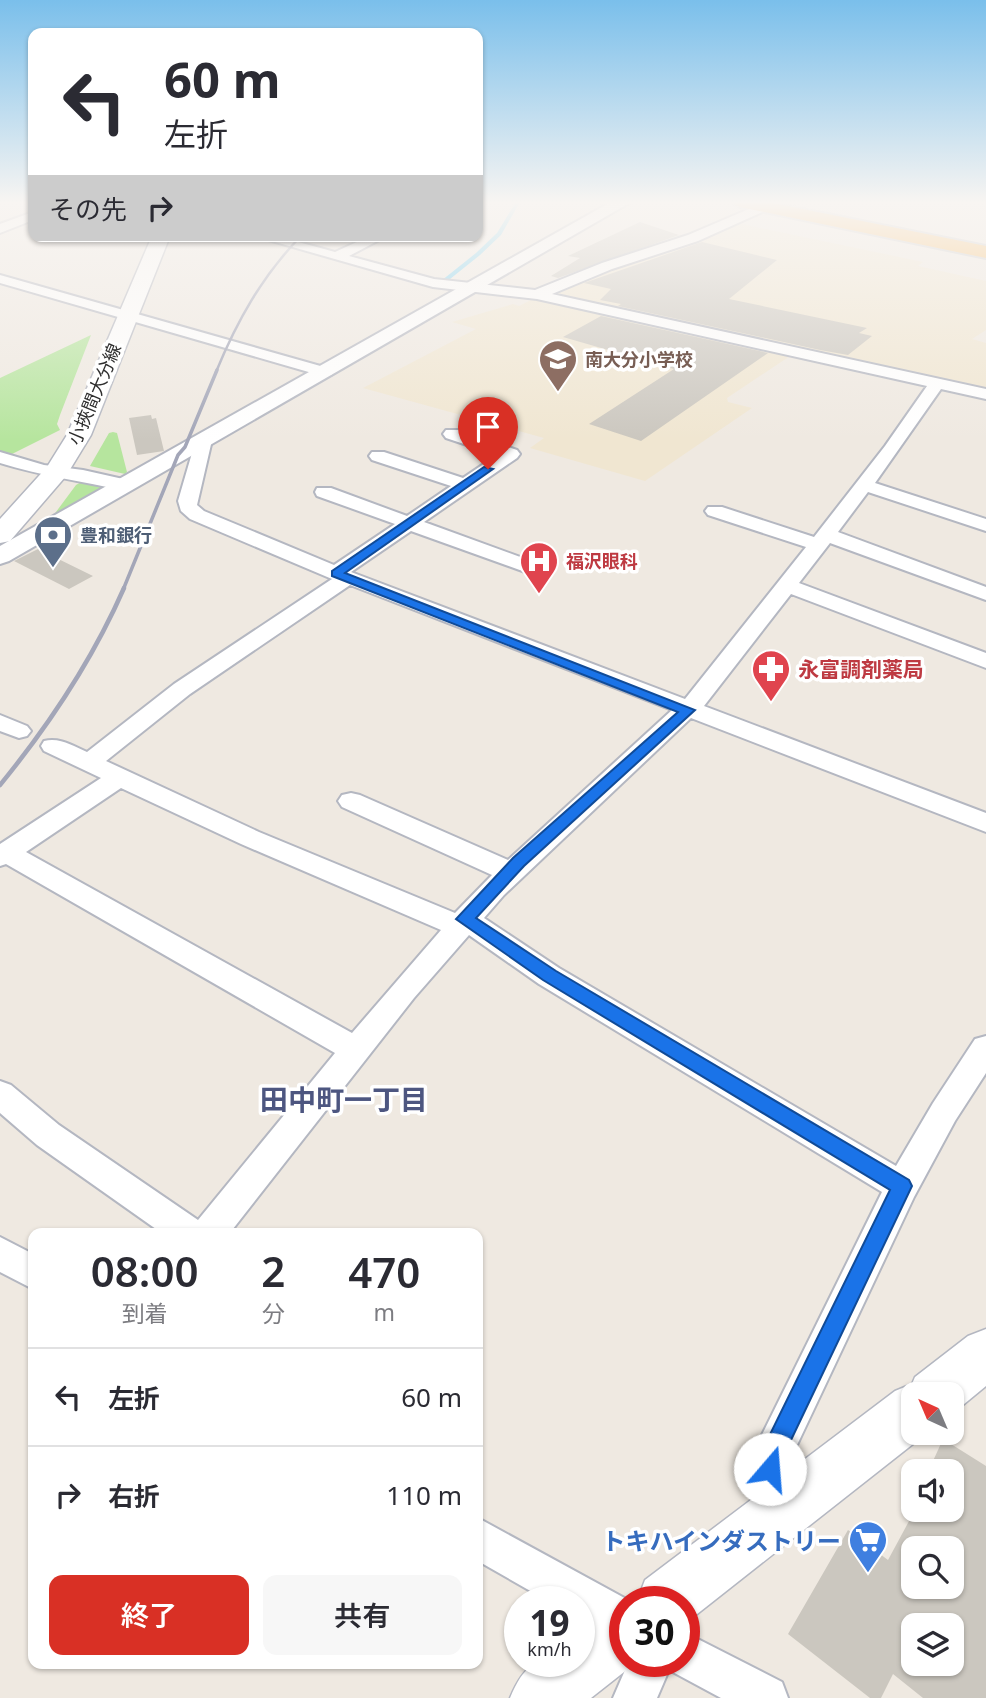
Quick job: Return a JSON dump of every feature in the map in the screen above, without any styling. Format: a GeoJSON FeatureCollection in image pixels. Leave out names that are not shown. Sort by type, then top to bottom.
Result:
{"type":"FeatureCollection","features":[{"type":"Feature","properties":{"kind":"main road","name":"小挾間大分線"},"geometry":{"type":"LineString","coordinates":[[0,535],[57,471],[88,417],[141,281]]}},
{"type":"Feature","properties":{"kind":"main road"},"geometry":{"type":"LineString","coordinates":[[950,1382],[986,1354]]}},
{"type":"Feature","properties":{"kind":"main road"},"geometry":{"type":"LineString","coordinates":[[686,1586],[901,1420]]}},
{"type":"Feature","properties":{"kind":"main road"},"geometry":{"type":"LineString","coordinates":[[541,1698],[609,1645]]}},
{"type":"Feature","properties":{"kind":"street"},"geometry":{"type":"LineString","coordinates":[[8,281],[325,372]]}},
{"type":"Feature","properties":{"kind":"street"},"geometry":{"type":"LineString","coordinates":[[426,281],[537,295],[986,394]]}},
{"type":"Feature","properties":{"kind":"street"},"geometry":{"type":"LineString","coordinates":[[0,556],[487,281]]}},
{"type":"Feature","properties":{"kind":"street"},"geometry":{"type":"LineString","coordinates":[[537,295],[570,281]]}},
{"type":"Feature","properties":{"kind":"street"},"geometry":{"type":"LineString","coordinates":[[213,1228],[462,923],[510,872],[688,710],[864,485],[937,383]]}},
{"type":"Feature","properties":{"kind":"street"},"geometry":{"type":"LineString","coordinates":[[89,763],[182,689],[342,575],[410,522],[511,454],[452,434]]}},
{"type":"Feature","properties":{"kind":"street"},"geometry":{"type":"LineString","coordinates":[[203,440],[188,507],[197,515],[342,575],[986,823]]}},
{"type":"Feature","properties":{"kind":"street"},"geometry":{"type":"LineString","coordinates":[[378,456],[465,485]]}},
{"type":"Feature","properties":{"kind":"street"},"geometry":{"type":"LineString","coordinates":[[0,457],[38,469],[125,485]]}},
{"type":"Feature","properties":{"kind":"street"},"geometry":{"type":"LineString","coordinates":[[864,485],[986,525]]}},
{"type":"Feature","properties":{"kind":"street"},"geometry":{"type":"LineString","coordinates":[[324,492],[535,569]]}},
{"type":"Feature","properties":{"kind":"street"},"geometry":{"type":"LineString","coordinates":[[715,511],[821,539],[986,594]]}},
{"type":"Feature","properties":{"kind":"street"},"geometry":{"type":"LineString","coordinates":[[786,585],[986,661]]}},
{"type":"Feature","properties":{"kind":"street"},"geometry":{"type":"LineString","coordinates":[[53,746],[284,853],[462,923],[902,1186]]}},
{"type":"Feature","properties":{"kind":"street"},"geometry":{"type":"LineString","coordinates":[[120,777],[7,857],[356,1050]]}},
{"type":"Feature","properties":{"kind":"street"},"geometry":{"type":"LineString","coordinates":[[351,801],[510,872]]}},
{"type":"Feature","properties":{"kind":"street"},"geometry":{"type":"LineString","coordinates":[[791,1505],[772,1476],[769,1461],[902,1186],[944,1112],[986,1048]]}},
{"type":"Feature","properties":{"kind":"street"},"geometry":{"type":"LineString","coordinates":[[0,1094],[48,1135],[182,1228]]}},
{"type":"Feature","properties":{"kind":"street"},"geometry":{"type":"LineString","coordinates":[[0,1253],[28,1270]]}},
{"type":"Feature","properties":{"kind":"street"},"geometry":{"type":"LineString","coordinates":[[483,1541],[609,1613]]}},
{"type":"Feature","properties":{"kind":"street"},"geometry":{"type":"LineString","coordinates":[[700,1663],[766,1698]]}},
{"type":"Feature","properties":{"kind":"street"},"geometry":{"type":"LineString","coordinates":[[635,1698],[644,1677]]}},
{"type":"Feature","properties":{"kind":"shaded area"},"geometry":{"type":"Polygon","coordinates":[[[584,281],[986,281],[986,330],[972,339],[986,343],[986,391],[557,294],[584,281]]]}},
{"type":"Feature","properties":{"kind":"shaded area","name":"南大分小学校"},"geometry":{"type":"Polygon","coordinates":[[[533,299],[790,356],[727,398],[728,402],[752,408],[645,481],[530,448],[544,438],[363,388],[476,329],[452,322],[513,304],[519,306],[533,299]]]}},
{"type":"Feature","properties":{"kind":"green space"},"geometry":{"type":"Polygon","coordinates":[[[91,335],[57,424],[60,430],[8,456],[0,454],[0,378],[91,335]]]}},
{"type":"Feature","properties":{"kind":"green space"},"geometry":{"type":"Polygon","coordinates":[[[109,433],[117,433],[127,472],[125,474],[90,466],[109,433]]]}},
{"type":"Feature","properties":{"kind":"green space"},"geometry":{"type":"Polygon","coordinates":[[[83,481],[108,487],[56,517],[53,516],[76,485],[83,481]]]}},
{"type":"Feature","properties":{"kind":"building"},"geometry":{"type":"Polygon","coordinates":[[[751,281],[729,299],[867,328],[859,333],[872,336],[848,355],[820,350],[618,306],[621,304],[600,300],[611,289],[584,283],[751,281]]]}},
{"type":"Feature","properties":{"kind":"building"},"geometry":{"type":"Polygon","coordinates":[[[601,316],[768,353],[641,441],[589,424],[674,369],[563,337],[601,316]]]}},
{"type":"Feature","properties":{"kind":"building"},"geometry":{"type":"Polygon","coordinates":[[[151,415],[152,419],[156,418],[164,451],[137,455],[129,418],[151,415]]]}},
{"type":"Feature","properties":{"kind":"building","name":"豊和銀行"},"geometry":{"type":"Polygon","coordinates":[[[38,549],[93,576],[69,589],[14,561],[38,549]]]}},
{"type":"Feature","properties":{"kind":"building","name":"トキハインダストリー"},"geometry":{"type":"Polygon","coordinates":[[[940,1446],[954,1446],[986,1466],[986,1698],[923,1698],[893,1674],[881,1698],[870,1698],[788,1634],[848,1530],[888,1560],[909,1522],[964,1522],[964,1459],[934,1459],[940,1446]]]}},
{"type":"Feature","properties":{"kind":"railway"},"geometry":{"type":"LineString","coordinates":[[216,372],[233,335],[264,281]]}},
{"type":"Feature","properties":{"kind":"railway"},"geometry":{"type":"LineString","coordinates":[[123,590],[178,455],[185,447],[217,370]]}},
{"type":"Feature","properties":{"kind":"railway"},"geometry":{"type":"LineString","coordinates":[[0,785],[69,691],[112,615],[124,588]]}},
{"type":"Feature","properties":{"kind":"place","name":"南大分小学校"},"geometry":{"type":"Point","coordinates":[558,393]}},
{"type":"Feature","properties":{"kind":"place","name":"豊和銀行"},"geometry":{"type":"Point","coordinates":[53,569]}},
{"type":"Feature","properties":{"kind":"place","name":"福沢眼科"},"geometry":{"type":"Point","coordinates":[539,595]}},
{"type":"Feature","properties":{"kind":"place","name":"永富調剤薬局"},"geometry":{"type":"Point","coordinates":[771,703]}},
{"type":"Feature","properties":{"kind":"place","name":"トキハインダストリー"},"geometry":{"type":"Point","coordinates":[868,1574]}},
{"type":"Feature","properties":{"kind":"district","name":"田中町一丁目"},"geometry":{"type":"Point","coordinates":[344,1099]}},
{"type":"Feature","properties":{"kind":"route"},"geometry":{"type":"LineString","coordinates":[[488,469],[336,573],[688,710],[519,862],[465,919],[549,976],[902,1186],[839,1311],[769,1461],[770,1469]]}}]}
